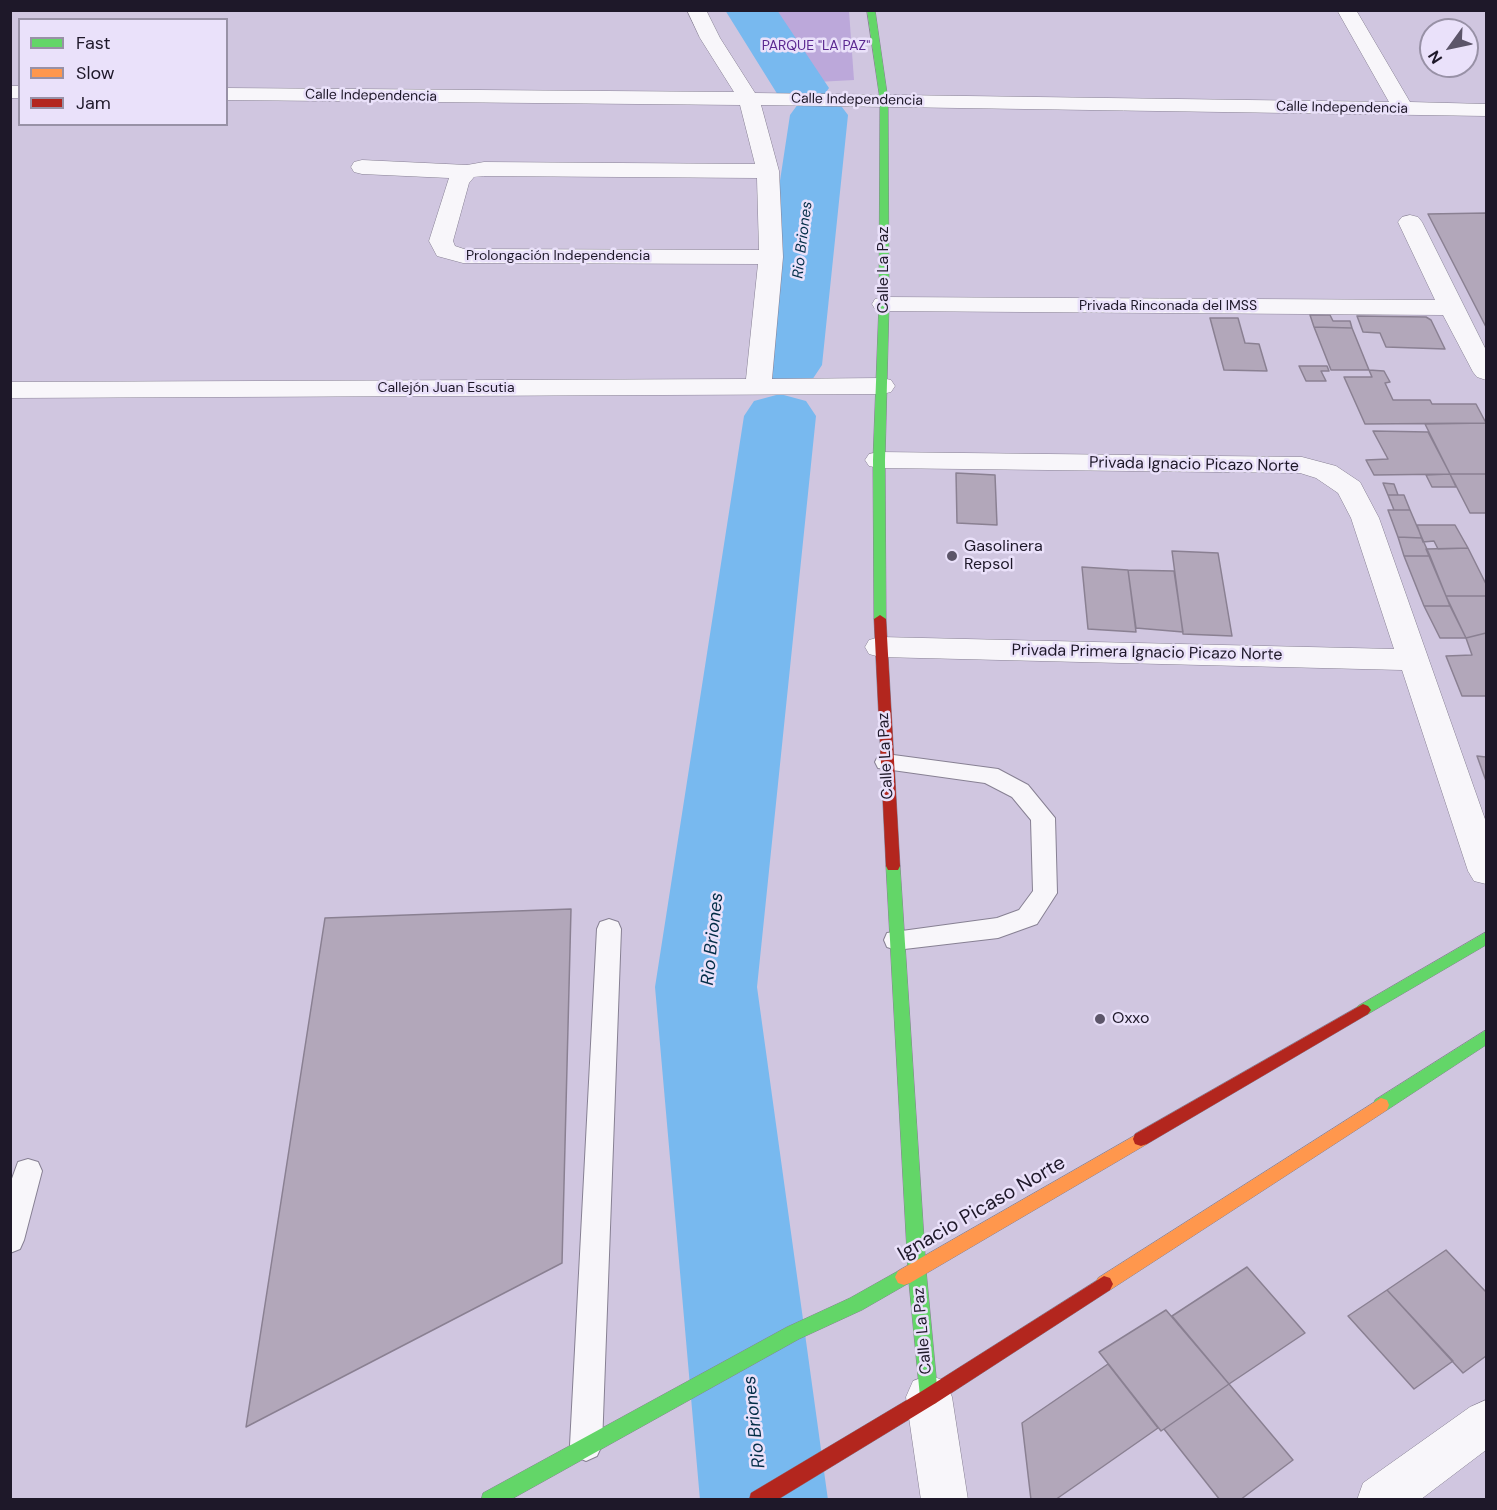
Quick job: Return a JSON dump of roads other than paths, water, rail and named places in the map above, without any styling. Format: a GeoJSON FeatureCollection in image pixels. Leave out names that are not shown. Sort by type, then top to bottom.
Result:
{"type":"FeatureCollection","features":[{"type":"Feature","properties":{"kind":"main road","name":"Calle La Paz"},"geometry":{"type":"LineString","coordinates":[[872,10],[884,100],[884,304],[879,460],[880,647],[917,1270],[929,1397]]}},
{"type":"Feature","properties":{"kind":"main road","name":"Ignacio Picaso Norte"},"geometry":{"type":"LineString","coordinates":[[490,1500],[586,1445],[793,1333],[856,1304],[917,1270],[1486,938]]}},
{"type":"Feature","properties":{"kind":"main road"},"geometry":{"type":"LineString","coordinates":[[758,1500],[929,1397],[1486,1037]]}},
{"type":"Feature","properties":{"kind":"street"},"geometry":{"type":"LineString","coordinates":[[696,10],[710,38],[749,100],[768,171],[771,257],[758,386]]}},
{"type":"Feature","properties":{"kind":"street"},"geometry":{"type":"LineString","coordinates":[[1346,10],[1403,109]]}},
{"type":"Feature","properties":{"kind":"street","name":"Calle Independencia"},"geometry":{"type":"LineString","coordinates":[[228,94],[884,100],[1486,110]]}},
{"type":"Feature","properties":{"kind":"street"},"geometry":{"type":"LineString","coordinates":[[362,167],[467,172],[484,170],[768,171]]}},
{"type":"Feature","properties":{"kind":"street","name":"Prolongación Independencia"},"geometry":{"type":"LineString","coordinates":[[467,172],[458,181],[441,241],[445,251],[464,256],[771,257]]}},
{"type":"Feature","properties":{"kind":"street"},"geometry":{"type":"LineString","coordinates":[[1410,222],[1451,308],[1486,372]]}},
{"type":"Feature","properties":{"kind":"street","name":"Privada Rinconada del IMSS"},"geometry":{"type":"LineString","coordinates":[[884,304],[1451,308]]}},
{"type":"Feature","properties":{"kind":"street","name":"Callejón Juan Escutia"},"geometry":{"type":"LineString","coordinates":[[10,390],[882,386]]}},
{"type":"Feature","properties":{"kind":"street","name":"Privada Ignacio Picazo Norte"},"geometry":{"type":"LineString","coordinates":[[879,460],[1302,465],[1326,472],[1350,488],[1365,518],[1486,871]]}},
{"type":"Feature","properties":{"kind":"street","name":"Privada Primera Ignacio Picazo Norte"},"geometry":{"type":"LineString","coordinates":[[880,647],[1414,660]]}},
{"type":"Feature","properties":{"kind":"street","name":"Calle La Paz"},"geometry":{"type":"LineString","coordinates":[[929,1397],[945,1500]]}},
{"type":"Feature","properties":{"kind":"street"},"geometry":{"type":"LineString","coordinates":[[1380,1500],[1486,1423]]}},
{"type":"Feature","properties":{"kind":"lane"},"geometry":{"type":"LineString","coordinates":[[886,762],[990,775],[1020,791],[1043,818],[1045,893],[1028,917],[998,928],[896,940]]}},
{"type":"Feature","properties":{"kind":"lane"},"geometry":{"type":"LineString","coordinates":[[586,1445],[609,929]]}},
{"type":"Feature","properties":{"kind":"lane"},"geometry":{"type":"LineString","coordinates":[[10,1240],[28,1171]]}},
{"type":"Feature","properties":{"kind":"waterway","name":"Rio Briones"},"geometry":{"type":"LineString","coordinates":[[751,10],[801,88]]}},
{"type":"Feature","properties":{"kind":"waterway","name":"Rio Briones"},"geometry":{"type":"LineString","coordinates":[[787,365],[819,115]]}},
{"type":"Feature","properties":{"kind":"waterway","name":"Rio Briones"},"geometry":{"type":"LineString","coordinates":[[764,1500],[706,987],[780,416]]}},
{"type":"Feature","properties":{"kind":"place","name":"Gasolinera Repsol"},"geometry":{"type":"Point","coordinates":[952,556]}},
{"type":"Feature","properties":{"kind":"place","name":"Oxxo"},"geometry":{"type":"Point","coordinates":[1100,1019]}},
{"type":"Feature","properties":{"kind":"park label","name":"PARQUE \"LA PAZ\""},"geometry":{"type":"Point","coordinates":[816,46]}}]}
